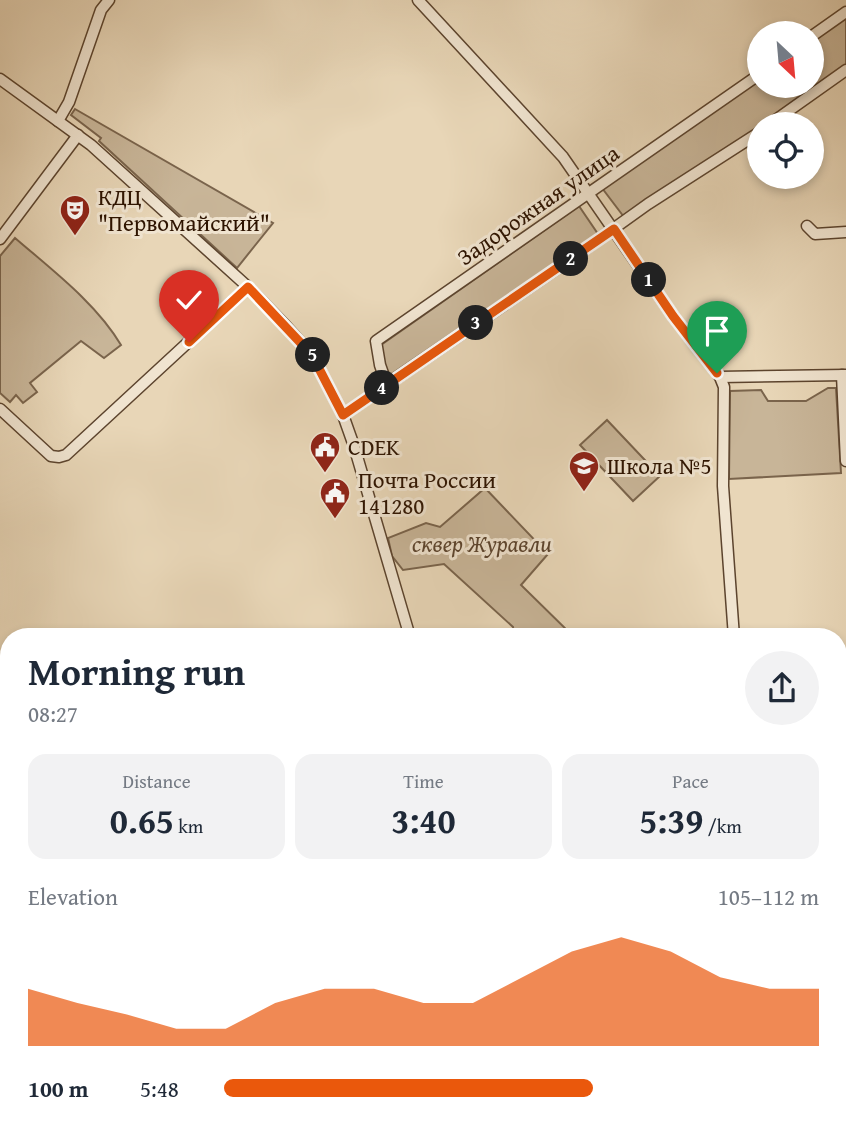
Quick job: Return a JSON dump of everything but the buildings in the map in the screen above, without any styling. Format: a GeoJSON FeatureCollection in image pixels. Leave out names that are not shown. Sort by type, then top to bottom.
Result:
{"type":"FeatureCollection","features":[{"type":"Feature","properties":{"kind":"street"},"geometry":{"type":"LineString","coordinates":[[58,121],[69,102],[101,10],[109,0]]}},
{"type":"Feature","properties":{"kind":"street"},"geometry":{"type":"LineString","coordinates":[[420,0],[557,150],[673,316],[720,377],[724,387],[723,486],[733,628]]}},
{"type":"Feature","properties":{"kind":"street"},"geometry":{"type":"LineString","coordinates":[[824,28],[846,12]]}},
{"type":"Feature","properties":{"kind":"street"},"geometry":{"type":"LineString","coordinates":[[788,112],[846,70]]}},
{"type":"Feature","properties":{"kind":"street"},"geometry":{"type":"LineString","coordinates":[[0,79],[78,135],[248,287],[312,355],[343,415],[407,628]]}},
{"type":"Feature","properties":{"kind":"street","name":"Задорожная улица"},"geometry":{"type":"LineString","coordinates":[[387,385],[376,341],[747,83]]}},
{"type":"Feature","properties":{"kind":"street"},"geometry":{"type":"LineString","coordinates":[[0,239],[78,135]]}},
{"type":"Feature","properties":{"kind":"street"},"geometry":{"type":"LineString","coordinates":[[343,415],[648,204],[747,140]]}},
{"type":"Feature","properties":{"kind":"street"},"geometry":{"type":"LineString","coordinates":[[807,226],[815,234],[846,232]]}},
{"type":"Feature","properties":{"kind":"street"},"geometry":{"type":"LineString","coordinates":[[0,409],[51,456],[66,454],[248,287]]}},
{"type":"Feature","properties":{"kind":"street"},"geometry":{"type":"LineString","coordinates":[[720,377],[844,375],[846,461]]}},
{"type":"Feature","properties":{"kind":"green space"},"geometry":{"type":"Polygon","coordinates":[[[846,11],[846,70],[824,86],[824,27],[846,11]]]}},
{"type":"Feature","properties":{"kind":"green space"},"geometry":{"type":"Polygon","coordinates":[[[747,81],[747,98],[807,98],[787,112],[747,112],[747,140],[624,217],[602,188],[747,81]]]}},
{"type":"Feature","properties":{"kind":"green space"},"geometry":{"type":"Polygon","coordinates":[[[75,109],[273,223],[237,268],[99,141],[101,138],[71,115],[75,109]]]}},
{"type":"Feature","properties":{"kind":"green space"},"geometry":{"type":"Polygon","coordinates":[[[579,206],[598,234],[387,377],[381,345],[579,206]]]}},
{"type":"Feature","properties":{"kind":"green space"},"geometry":{"type":"Polygon","coordinates":[[[15,238],[86,301],[121,345],[104,358],[81,341],[30,383],[37,392],[23,403],[16,395],[10,402],[0,393],[0,256],[15,238]]]}},
{"type":"Feature","properties":{"kind":"green space"},"geometry":{"type":"Polygon","coordinates":[[[828,388],[836,388],[841,473],[729,479],[730,391],[761,390],[768,401],[806,401],[828,388]]]}},
{"type":"Feature","properties":{"kind":"green space"},"geometry":{"type":"Polygon","coordinates":[[[607,420],[660,476],[633,501],[580,445],[607,420]]]}},
{"type":"Feature","properties":{"kind":"green space","name":"сквер Журавли"},"geometry":{"type":"Polygon","coordinates":[[[485,488],[548,554],[521,585],[565,628],[513,628],[444,564],[403,570],[392,556],[388,538],[426,523],[440,527],[485,488]]]}},
{"type":"Feature","properties":{"kind":"place","name":"КДЦ \"Первомайский\""},"geometry":{"type":"Point","coordinates":[75,237]}},
{"type":"Feature","properties":{"kind":"place","name":"CDEK"},"geometry":{"type":"Point","coordinates":[325,474]}},
{"type":"Feature","properties":{"kind":"place","name":"Школа №5"},"geometry":{"type":"Point","coordinates":[584,493]}},
{"type":"Feature","properties":{"kind":"place","name":"Почта России 141280"},"geometry":{"type":"Point","coordinates":[335,520]}},
{"type":"Feature","properties":{"kind":"route"},"geometry":{"type":"LineString","coordinates":[[189,342],[248,287],[312,355],[343,415],[614,229],[673,316],[717,373]]}}]}
